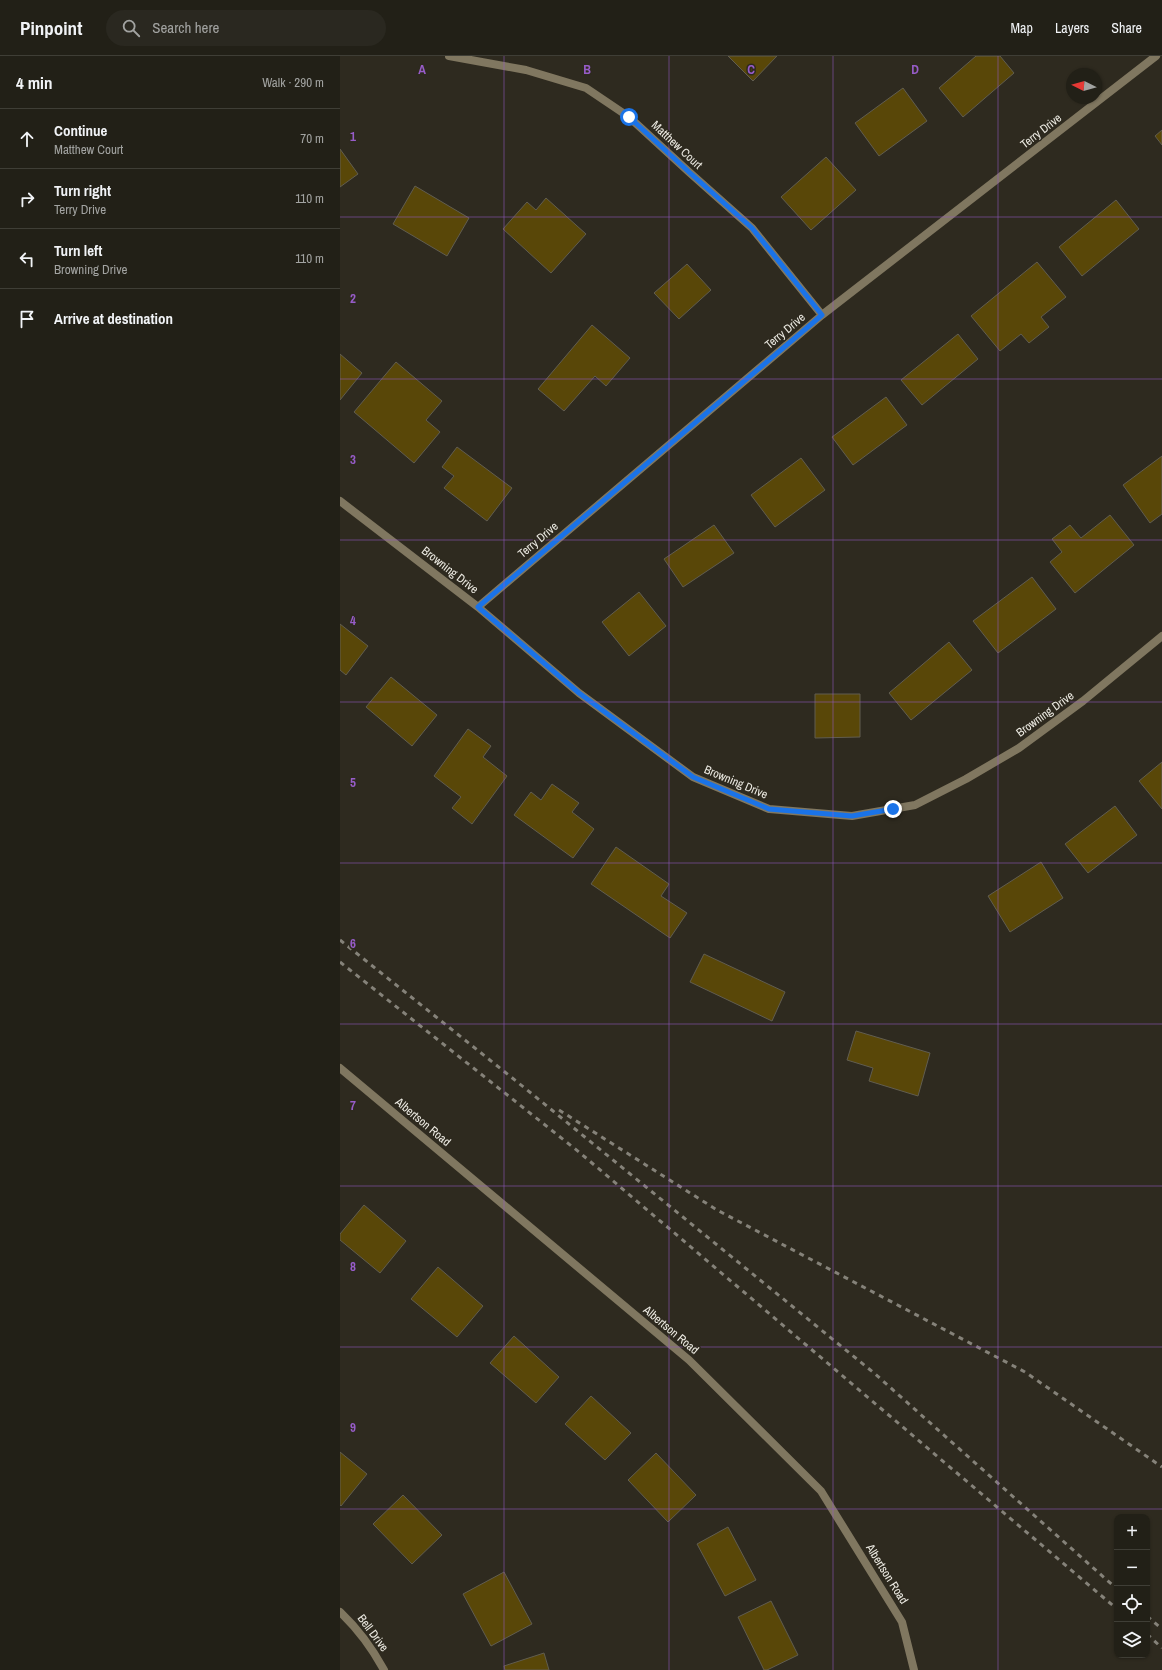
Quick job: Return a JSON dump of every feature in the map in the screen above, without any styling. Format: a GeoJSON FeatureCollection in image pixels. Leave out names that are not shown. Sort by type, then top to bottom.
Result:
{"type":"FeatureCollection","features":[{"type":"Feature","properties":{"kind":"street","name":"Matthew Court"},"geometry":{"type":"LineString","coordinates":[[448,56],[526,70],[586,88],[629,117],[752,228],[822,315]]}},
{"type":"Feature","properties":{"kind":"street","name":"Terry Drive"},"geometry":{"type":"LineString","coordinates":[[478,607],[822,315],[1156,56]]}},
{"type":"Feature","properties":{"kind":"street","name":"Browning Drive"},"geometry":{"type":"LineString","coordinates":[[340,501],[478,607],[579,693],[693,777],[769,809],[852,816],[915,805],[966,779],[1018,748],[1083,701],[1162,636]]}},
{"type":"Feature","properties":{"kind":"street","name":"Albertson Road"},"geometry":{"type":"LineString","coordinates":[[340,1068],[689,1360],[821,1491],[902,1622],[914,1670]]}},
{"type":"Feature","properties":{"kind":"street","name":"Bell Drive"},"geometry":{"type":"LineString","coordinates":[[340,1612],[353,1624],[375,1654],[384,1670]]}},
{"type":"Feature","properties":{"kind":"building"},"geometry":{"type":"Polygon","coordinates":[[[728,56],[777,56],[753,81],[728,56]]]}},
{"type":"Feature","properties":{"kind":"building"},"geometry":{"type":"Polygon","coordinates":[[[976,56],[1000,56],[1014,73],[963,117],[939,88],[976,56]]]}},
{"type":"Feature","properties":{"kind":"building"},"geometry":{"type":"Polygon","coordinates":[[[903,88],[927,121],[879,156],[855,123],[903,88]]]}},
{"type":"Feature","properties":{"kind":"building"},"geometry":{"type":"Polygon","coordinates":[[[1162,130],[1162,145],[1155,136],[1162,130]]]}},
{"type":"Feature","properties":{"kind":"building"},"geometry":{"type":"Polygon","coordinates":[[[340,149],[358,174],[340,187],[340,149]]]}},
{"type":"Feature","properties":{"kind":"building"},"geometry":{"type":"Polygon","coordinates":[[[826,157],[856,190],[811,230],[781,197],[826,157]]]}},
{"type":"Feature","properties":{"kind":"building"},"geometry":{"type":"Polygon","coordinates":[[[415,186],[469,218],[447,256],[393,224],[415,186]]]}},
{"type":"Feature","properties":{"kind":"building"},"geometry":{"type":"Polygon","coordinates":[[[546,198],[586,234],[551,273],[503,229],[527,202],[536,210],[546,198]]]}},
{"type":"Feature","properties":{"kind":"building"},"geometry":{"type":"Polygon","coordinates":[[[1116,200],[1139,229],[1082,276],[1059,247],[1116,200]]]}},
{"type":"Feature","properties":{"kind":"building"},"geometry":{"type":"Polygon","coordinates":[[[1037,262],[1066,297],[1041,317],[1049,327],[1029,343],[1021,334],[1000,351],[971,316],[1037,262]]]}},
{"type":"Feature","properties":{"kind":"building"},"geometry":{"type":"Polygon","coordinates":[[[687,264],[711,290],[679,319],[654,293],[687,264]]]}},
{"type":"Feature","properties":{"kind":"building"},"geometry":{"type":"Polygon","coordinates":[[[592,325],[630,358],[606,386],[595,376],[564,411],[538,389],[592,325]]]}},
{"type":"Feature","properties":{"kind":"building"},"geometry":{"type":"Polygon","coordinates":[[[958,334],[978,359],[922,405],[901,380],[958,334]]]}},
{"type":"Feature","properties":{"kind":"building"},"geometry":{"type":"Polygon","coordinates":[[[340,354],[362,373],[340,400],[340,354]]]}},
{"type":"Feature","properties":{"kind":"building"},"geometry":{"type":"Polygon","coordinates":[[[396,362],[442,401],[426,420],[440,432],[414,463],[354,412],[396,362]]]}},
{"type":"Feature","properties":{"kind":"building"},"geometry":{"type":"Polygon","coordinates":[[[886,397],[907,425],[853,465],[832,437],[886,397]]]}},
{"type":"Feature","properties":{"kind":"building"},"geometry":{"type":"Polygon","coordinates":[[[457,447],[512,488],[487,521],[444,488],[454,476],[442,467],[457,447]]]}},
{"type":"Feature","properties":{"kind":"building"},"geometry":{"type":"Polygon","coordinates":[[[1162,456],[1162,514],[1150,523],[1123,485],[1162,456]]]}},
{"type":"Feature","properties":{"kind":"building"},"geometry":{"type":"Polygon","coordinates":[[[801,458],[825,490],[775,527],[751,495],[801,458]]]}},
{"type":"Feature","properties":{"kind":"building"},"geometry":{"type":"Polygon","coordinates":[[[1110,515],[1134,545],[1075,593],[1050,562],[1062,552],[1052,539],[1070,525],[1081,538],[1110,515]]]}},
{"type":"Feature","properties":{"kind":"building"},"geometry":{"type":"Polygon","coordinates":[[[714,525],[734,553],[683,587],[664,559],[714,525]]]}},
{"type":"Feature","properties":{"kind":"building"},"geometry":{"type":"Polygon","coordinates":[[[1032,577],[1056,609],[998,653],[973,621],[1032,577]]]}},
{"type":"Feature","properties":{"kind":"building"},"geometry":{"type":"Polygon","coordinates":[[[639,592],[666,626],[629,656],[602,622],[639,592]]]}},
{"type":"Feature","properties":{"kind":"building"},"geometry":{"type":"Polygon","coordinates":[[[340,624],[368,646],[346,675],[340,670],[340,624]]]}},
{"type":"Feature","properties":{"kind":"building"},"geometry":{"type":"Polygon","coordinates":[[[949,642],[972,670],[911,720],[889,693],[949,642]]]}},
{"type":"Feature","properties":{"kind":"building"},"geometry":{"type":"Polygon","coordinates":[[[391,677],[437,715],[412,746],[366,707],[391,677]]]}},
{"type":"Feature","properties":{"kind":"building"},"geometry":{"type":"Polygon","coordinates":[[[815,694],[860,694],[860,737],[815,738],[815,694]]]}},
{"type":"Feature","properties":{"kind":"building"},"geometry":{"type":"Polygon","coordinates":[[[468,729],[491,746],[483,757],[507,776],[472,824],[452,808],[461,797],[434,776],[468,729]]]}},
{"type":"Feature","properties":{"kind":"building"},"geometry":{"type":"Polygon","coordinates":[[[1162,762],[1162,809],[1139,781],[1162,762]]]}},
{"type":"Feature","properties":{"kind":"building"},"geometry":{"type":"Polygon","coordinates":[[[552,784],[579,803],[572,812],[594,829],[573,858],[514,815],[531,792],[541,800],[552,784]]]}},
{"type":"Feature","properties":{"kind":"building"},"geometry":{"type":"Polygon","coordinates":[[[1115,806],[1137,835],[1088,873],[1065,844],[1115,806]]]}},
{"type":"Feature","properties":{"kind":"building"},"geometry":{"type":"Polygon","coordinates":[[[616,847],[669,884],[661,896],[687,913],[670,938],[591,884],[616,847]]]}},
{"type":"Feature","properties":{"kind":"building"},"geometry":{"type":"Polygon","coordinates":[[[1041,862],[1063,898],[1010,932],[988,896],[1041,862]]]}},
{"type":"Feature","properties":{"kind":"building"},"geometry":{"type":"Polygon","coordinates":[[[704,954],[785,992],[772,1021],[690,982],[704,954]]]}},
{"type":"Feature","properties":{"kind":"building"},"geometry":{"type":"Polygon","coordinates":[[[856,1031],[930,1053],[918,1096],[869,1081],[873,1068],[847,1060],[856,1031]]]}},
{"type":"Feature","properties":{"kind":"building"},"geometry":{"type":"Polygon","coordinates":[[[364,1205],[406,1241],[380,1273],[340,1240],[340,1234],[364,1205]]]}},
{"type":"Feature","properties":{"kind":"building"},"geometry":{"type":"Polygon","coordinates":[[[438,1267],[483,1306],[457,1337],[411,1299],[438,1267]]]}},
{"type":"Feature","properties":{"kind":"building"},"geometry":{"type":"Polygon","coordinates":[[[514,1336],[559,1377],[536,1403],[490,1363],[514,1336]]]}},
{"type":"Feature","properties":{"kind":"building"},"geometry":{"type":"Polygon","coordinates":[[[591,1396],[631,1433],[605,1460],[565,1424],[591,1396]]]}},
{"type":"Feature","properties":{"kind":"building"},"geometry":{"type":"Polygon","coordinates":[[[340,1452],[367,1474],[341,1506],[340,1505],[340,1452]]]}},
{"type":"Feature","properties":{"kind":"building"},"geometry":{"type":"Polygon","coordinates":[[[656,1453],[696,1495],[668,1522],[628,1480],[656,1453]]]}},
{"type":"Feature","properties":{"kind":"building"},"geometry":{"type":"Polygon","coordinates":[[[403,1495],[442,1535],[412,1564],[373,1524],[403,1495]]]}},
{"type":"Feature","properties":{"kind":"building"},"geometry":{"type":"Polygon","coordinates":[[[728,1527],[756,1580],[725,1596],[697,1544],[728,1527]]]}},
{"type":"Feature","properties":{"kind":"building"},"geometry":{"type":"Polygon","coordinates":[[[504,1572],[532,1624],[491,1646],[463,1594],[504,1572]]]}},
{"type":"Feature","properties":{"kind":"building"},"geometry":{"type":"Polygon","coordinates":[[[771,1601],[798,1655],[767,1670],[764,1670],[738,1617],[771,1601]]]}},
{"type":"Feature","properties":{"kind":"building"},"geometry":{"type":"Polygon","coordinates":[[[544,1653],[549,1670],[505,1670],[504,1666],[544,1653]]]}},
{"type":"Feature","properties":{"kind":"railway"},"geometry":{"type":"LineString","coordinates":[[340,940],[526,1089],[874,1373],[1114,1586]]}},
{"type":"Feature","properties":{"kind":"railway"},"geometry":{"type":"LineString","coordinates":[[340,962],[579,1152],[1114,1606]]}},
{"type":"Feature","properties":{"kind":"railway"},"geometry":{"type":"LineString","coordinates":[[559,1110],[717,1210],[1025,1372],[1162,1467]]}},
{"type":"Feature","properties":{"kind":"railway"},"geometry":{"type":"LineString","coordinates":[[1150,1619],[1162,1629]]}},
{"type":"Feature","properties":{"kind":"railway"},"geometry":{"type":"LineString","coordinates":[[1150,1637],[1162,1648]]}},
{"type":"Feature","properties":{"kind":"route"},"geometry":{"type":"LineString","coordinates":[[629,117],[752,228],[822,315],[478,607],[579,693],[693,777],[769,809],[852,816],[893,809]]}}]}
